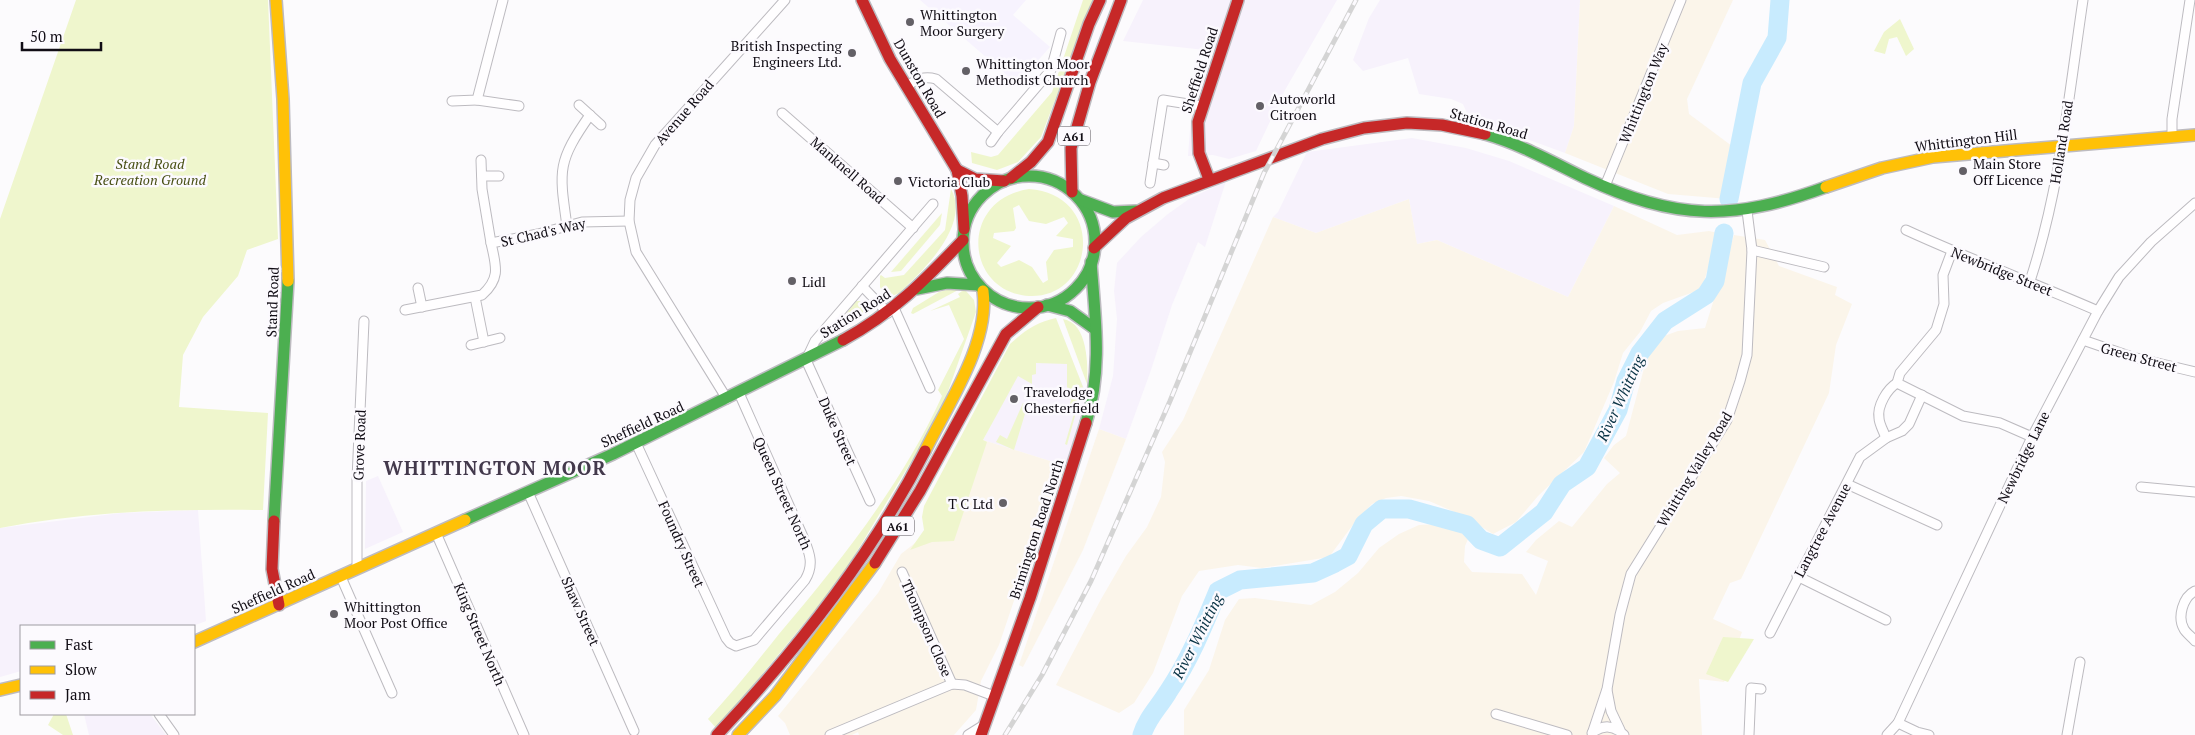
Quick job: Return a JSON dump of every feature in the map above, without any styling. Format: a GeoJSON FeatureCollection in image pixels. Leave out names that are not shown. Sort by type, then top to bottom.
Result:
{"type":"FeatureCollection","features":[{"type":"Feature","properties":{"kind":"main road","name":"Stand Road"},"geometry":{"type":"LineString","coordinates":[[276,0],[283,99],[289,268],[272,545],[272,569],[278,605]]}},
{"type":"Feature","properties":{"kind":"main road","name":"Dunston Road"},"geometry":{"type":"LineString","coordinates":[[862,0],[868,16],[907,86],[957,170],[962,196],[963,234]]}},
{"type":"Feature","properties":{"kind":"main road","name":"A61"},"geometry":{"type":"LineString","coordinates":[[1006,180],[1031,162],[1048,142],[1089,24],[1100,0]]}},
{"type":"Feature","properties":{"kind":"main road","name":"A61"},"geometry":{"type":"LineString","coordinates":[[1076,196],[1070,148],[1090,82],[1121,0]]}},
{"type":"Feature","properties":{"kind":"main road","name":"Sheffield Road"},"geometry":{"type":"LineString","coordinates":[[1209,179],[1198,153],[1198,122],[1201,106],[1238,0]]}},
{"type":"Feature","properties":{"kind":"main road","name":"Station Road"},"geometry":{"type":"LineString","coordinates":[[1094,248],[1105,236],[1136,211],[1209,179],[1308,142],[1377,125],[1429,123],[1452,125],[1502,139],[1537,153],[1604,186],[1653,205],[1708,212],[1748,211]]}},
{"type":"Feature","properties":{"kind":"main road","name":"Whittington Hill"},"geometry":{"type":"LineString","coordinates":[[1748,211],[1799,198],[1880,168],[1956,153],[2195,135]]}},
{"type":"Feature","properties":{"kind":"main road"},"geometry":{"type":"LineString","coordinates":[[957,170],[975,179],[990,182],[1021,176],[1039,177],[1057,182],[1076,196],[1088,212],[1092,225],[1094,248],[1091,262],[1079,284],[1067,295],[1042,306]]}},
{"type":"Feature","properties":{"kind":"main road"},"geometry":{"type":"LineString","coordinates":[[1006,180],[982,196],[970,211],[963,234],[965,258],[980,288],[999,300],[1018,307],[1042,306],[1070,311],[1095,329]]}},
{"type":"Feature","properties":{"kind":"main road","name":"Station Road"},"geometry":{"type":"LineString","coordinates":[[1076,196],[1113,212],[1136,211]]}},
{"type":"Feature","properties":{"kind":"main road","name":"Station Road"},"geometry":{"type":"LineString","coordinates":[[806,360],[891,310],[917,289],[963,234]]}},
{"type":"Feature","properties":{"kind":"main road","name":"Brimington Road North"},"geometry":{"type":"LineString","coordinates":[[982,730],[1030,598],[1092,404],[1098,354],[1091,262]]}},
{"type":"Feature","properties":{"kind":"main road","name":"Station Road"},"geometry":{"type":"LineString","coordinates":[[917,289],[946,282],[962,282],[980,288]]}},
{"type":"Feature","properties":{"kind":"main road","name":"A61"},"geometry":{"type":"LineString","coordinates":[[717,735],[781,663],[862,555],[917,467],[964,372],[983,327],[986,303],[980,288]]}},
{"type":"Feature","properties":{"kind":"main road","name":"A61"},"geometry":{"type":"LineString","coordinates":[[738,735],[781,688],[868,573],[920,491],[1006,334],[1042,306]]}},
{"type":"Feature","properties":{"kind":"main road","name":"Sheffield Road"},"geometry":{"type":"LineString","coordinates":[[195,642],[636,443],[806,360]]}},
{"type":"Feature","properties":{"kind":"main road"},"geometry":{"type":"LineString","coordinates":[[0,690],[20,685]]}},
{"type":"Feature","properties":{"kind":"street"},"geometry":{"type":"LineString","coordinates":[[477,100],[504,0]]}},
{"type":"Feature","properties":{"kind":"street","name":"Avenue Road"},"geometry":{"type":"LineString","coordinates":[[727,399],[636,252],[628,221],[630,200],[636,178],[655,145],[785,0]]}},
{"type":"Feature","properties":{"kind":"street","name":"Whittington Way"},"geometry":{"type":"LineString","coordinates":[[1604,186],[1681,0]]}},
{"type":"Feature","properties":{"kind":"street","name":"Holland Road"},"geometry":{"type":"LineString","coordinates":[[2030,281],[2044,237],[2062,144],[2083,0]]}},
{"type":"Feature","properties":{"kind":"street"},"geometry":{"type":"LineString","coordinates":[[2172,137],[2172,119],[2190,0]]}},
{"type":"Feature","properties":{"kind":"street"},"geometry":{"type":"LineString","coordinates":[[991,142],[1051,70],[1061,33]]}},
{"type":"Feature","properties":{"kind":"street"},"geometry":{"type":"LineString","coordinates":[[907,86],[916,79],[927,76],[936,79],[998,132]]}},
{"type":"Feature","properties":{"kind":"street"},"geometry":{"type":"LineString","coordinates":[[452,101],[477,100],[519,106]]}},
{"type":"Feature","properties":{"kind":"street"},"geometry":{"type":"LineString","coordinates":[[1150,182],[1163,100],[1201,106]]}},
{"type":"Feature","properties":{"kind":"street"},"geometry":{"type":"LineString","coordinates":[[579,104],[601,125]]}},
{"type":"Feature","properties":{"kind":"street","name":"Manknell Road"},"geometry":{"type":"LineString","coordinates":[[782,113],[912,228]]}},
{"type":"Feature","properties":{"kind":"street"},"geometry":{"type":"LineString","coordinates":[[568,226],[561,170],[571,144],[590,115]]}},
{"type":"Feature","properties":{"kind":"street"},"geometry":{"type":"LineString","coordinates":[[481,160],[491,243]]}},
{"type":"Feature","properties":{"kind":"street"},"geometry":{"type":"LineString","coordinates":[[1153,164],[1164,165]]}},
{"type":"Feature","properties":{"kind":"street"},"geometry":{"type":"LineString","coordinates":[[482,176],[499,176]]}},
{"type":"Feature","properties":{"kind":"street","name":"Newbridge Lane"},"geometry":{"type":"LineString","coordinates":[[1888,735],[1898,723],[2032,437],[2098,311],[2119,277],[2152,242],[2195,202]]}},
{"type":"Feature","properties":{"kind":"street"},"geometry":{"type":"LineString","coordinates":[[806,360],[815,341],[934,204]]}},
{"type":"Feature","properties":{"kind":"street","name":"Whitting Valley Road"},"geometry":{"type":"LineString","coordinates":[[1592,733],[1606,689],[1630,574],[1727,420],[1747,354],[1752,250],[1748,211]]}},
{"type":"Feature","properties":{"kind":"street","name":"St Chad's Way"},"geometry":{"type":"LineString","coordinates":[[405,310],[482,295],[491,287],[496,276],[491,243],[594,221],[628,221]]}},
{"type":"Feature","properties":{"kind":"street","name":"Newbridge Street"},"geometry":{"type":"LineString","coordinates":[[1906,230],[2098,311]]}},
{"type":"Feature","properties":{"kind":"street"},"geometry":{"type":"LineString","coordinates":[[1752,250],[1824,267]]}},
{"type":"Feature","properties":{"kind":"street"},"geometry":{"type":"LineString","coordinates":[[1886,438],[1878,418],[1880,407],[1891,387],[1897,383],[1900,373],[1936,330],[1944,304],[1943,275],[1952,251]]}},
{"type":"Feature","properties":{"kind":"street"},"geometry":{"type":"LineString","coordinates":[[862,286],[891,310],[930,388]]}},
{"type":"Feature","properties":{"kind":"street"},"geometry":{"type":"LineString","coordinates":[[418,288],[422,307]]}},
{"type":"Feature","properties":{"kind":"street"},"geometry":{"type":"LineString","coordinates":[[475,297],[484,342]]}},
{"type":"Feature","properties":{"kind":"street","name":"Grove Road"},"geometry":{"type":"LineString","coordinates":[[357,569],[357,479],[364,321]]}},
{"type":"Feature","properties":{"kind":"street"},"geometry":{"type":"LineString","coordinates":[[471,345],[500,338]]}},
{"type":"Feature","properties":{"kind":"street","name":"Green Street"},"geometry":{"type":"LineString","coordinates":[[2083,340],[2132,357],[2195,372]]}},
{"type":"Feature","properties":{"kind":"street","name":"Duke Street"},"geometry":{"type":"LineString","coordinates":[[806,360],[870,501]]}},
{"type":"Feature","properties":{"kind":"street"},"geometry":{"type":"LineString","coordinates":[[1897,383],[1963,416],[2000,423],[2032,437]]}},
{"type":"Feature","properties":{"kind":"street","name":"Queen Street North"},"geometry":{"type":"LineString","coordinates":[[730,643],[736,646],[754,640],[805,580],[810,572],[811,561],[804,539],[739,393]]}},
{"type":"Feature","properties":{"kind":"street","name":"Langtree Avenue"},"geometry":{"type":"LineString","coordinates":[[1770,632],[1797,576],[1860,457],[1886,438],[1902,431],[1909,424],[1922,395]]}},
{"type":"Feature","properties":{"kind":"street","name":"Foundry Street"},"geometry":{"type":"LineString","coordinates":[[636,443],[720,627],[730,643]]}},
{"type":"Feature","properties":{"kind":"street"},"geometry":{"type":"LineString","coordinates":[[1847,484],[1936,525]]}},
{"type":"Feature","properties":{"kind":"street"},"geometry":{"type":"LineString","coordinates":[[2141,487],[2195,492]]}},
{"type":"Feature","properties":{"kind":"street","name":"Shaw Street"},"geometry":{"type":"LineString","coordinates":[[528,492],[634,731]]}},
{"type":"Feature","properties":{"kind":"street","name":"King Street North"},"geometry":{"type":"LineString","coordinates":[[436,533],[524,735]]}},
{"type":"Feature","properties":{"kind":"street","name":"Thompson Close"},"geometry":{"type":"LineString","coordinates":[[902,572],[952,684]]}},
{"type":"Feature","properties":{"kind":"street"},"geometry":{"type":"LineString","coordinates":[[1797,576],[1886,620]]}},
{"type":"Feature","properties":{"kind":"street"},"geometry":{"type":"LineString","coordinates":[[341,577],[392,693]]}},
{"type":"Feature","properties":{"kind":"street"},"geometry":{"type":"LineString","coordinates":[[2195,591],[2188,595],[2182,609],[2183,628],[2195,641]]}},
{"type":"Feature","properties":{"kind":"street"},"geometry":{"type":"LineString","coordinates":[[2067,735],[2080,662]]}},
{"type":"Feature","properties":{"kind":"street"},"geometry":{"type":"LineString","coordinates":[[830,735],[952,684],[965,685],[994,696]]}},
{"type":"Feature","properties":{"kind":"street"},"geometry":{"type":"LineString","coordinates":[[1749,735],[1751,688],[1761,689]]}},
{"type":"Feature","properties":{"kind":"street","name":"Whitting Valley Road"},"geometry":{"type":"LineString","coordinates":[[1606,689],[1612,711],[1622,733]]}},
{"type":"Feature","properties":{"kind":"street"},"geometry":{"type":"LineString","coordinates":[[1496,714],[1567,735]]}},
{"type":"Feature","properties":{"kind":"street"},"geometry":{"type":"LineString","coordinates":[[159,715],[174,735]]}},
{"type":"Feature","properties":{"kind":"street"},"geometry":{"type":"LineString","coordinates":[[1898,723],[1917,732],[1929,735]]}},
{"type":"Feature","properties":{"kind":"street","name":"Whitting Valley Road"},"geometry":{"type":"LineString","coordinates":[[1592,733],[1606,726],[1622,733]]}},
{"type":"Feature","properties":{"kind":"street"},"geometry":{"type":"LineString","coordinates":[[968,735],[982,730]]}},
{"type":"Feature","properties":{"kind":"shaded area"},"geometry":{"type":"Polygon","coordinates":[[[920,0],[1026,0],[1013,15],[1050,47],[1017,84],[920,0]]]}},
{"type":"Feature","properties":{"kind":"shaded area"},"geometry":{"type":"Polygon","coordinates":[[[1143,0],[1337,0],[1285,90],[1256,151],[1229,159],[1213,155],[1188,156],[1191,116],[1214,51],[1123,41],[1143,0]]]}},
{"type":"Feature","properties":{"kind":"shaded area"},"geometry":{"type":"Polygon","coordinates":[[[1380,0],[1580,0],[1574,126],[1565,153],[1469,118],[1463,104],[1451,99],[1419,94],[1408,58],[1363,71],[1353,60],[1369,18],[1380,0]]]}},
{"type":"Feature","properties":{"kind":"shaded area"},"geometry":{"type":"Polygon","coordinates":[[[1580,0],[1733,0],[1687,99],[1689,114],[1744,155],[1728,199],[1668,194],[1565,153],[1574,126],[1580,0]]]}},
{"type":"Feature","properties":{"kind":"shaded area"},"geometry":{"type":"Polygon","coordinates":[[[1412,138],[1466,148],[1509,161],[1614,206],[1568,297],[1437,240],[1417,244],[1409,199],[1316,233],[1273,217],[1278,212],[1307,152],[1412,138]]]}},
{"type":"Feature","properties":{"kind":"shaded area"},"geometry":{"type":"Polygon","coordinates":[[[1226,181],[1205,247],[1198,242],[1172,305],[1126,439],[1099,429],[1113,376],[1117,319],[1114,291],[1117,263],[1141,237],[1168,214],[1189,199],[1226,181]]]}},
{"type":"Feature","properties":{"kind":"shaded area"},"geometry":{"type":"Polygon","coordinates":[[[1409,199],[1417,244],[1437,240],[1568,297],[1614,206],[1677,235],[1709,231],[1718,233],[1702,289],[1663,303],[1651,311],[1640,332],[1623,353],[1614,382],[1584,452],[1538,496],[1516,522],[1493,534],[1475,523],[1465,546],[1464,562],[1472,572],[1522,574],[1536,595],[1548,561],[1526,552],[1536,540],[1559,521],[1572,527],[1607,484],[1620,473],[1604,458],[1614,445],[1626,436],[1647,357],[1656,339],[1678,331],[1705,328],[1734,235],[1765,240],[1779,266],[1837,287],[1835,295],[1852,304],[1836,345],[1829,393],[1741,579],[1730,583],[1713,619],[1742,632],[1724,682],[1699,679],[1702,735],[1184,735],[1184,710],[1209,670],[1225,620],[1239,599],[1255,598],[1311,605],[1335,592],[1358,573],[1379,548],[1399,534],[1419,525],[1438,524],[1457,530],[1460,517],[1457,513],[1429,501],[1401,496],[1386,498],[1372,504],[1355,522],[1329,557],[1262,568],[1238,565],[1199,571],[1182,596],[1153,673],[1134,703],[1119,713],[1056,685],[1100,601],[1126,556],[1147,527],[1161,497],[1165,462],[1162,452],[1183,420],[1273,217],[1316,233],[1409,199]]]}},
{"type":"Feature","properties":{"kind":"shaded area"},"geometry":{"type":"Polygon","coordinates":[[[1068,351],[1087,395],[1066,466],[983,440],[1022,366],[1068,351]]]}},
{"type":"Feature","properties":{"kind":"shaded area"},"geometry":{"type":"Polygon","coordinates":[[[1099,429],[1126,439],[1083,550],[1023,667],[1019,665],[1099,429]]]}},
{"type":"Feature","properties":{"kind":"shaded area"},"geometry":{"type":"Polygon","coordinates":[[[983,440],[1066,466],[1023,574],[999,645],[981,681],[976,710],[954,735],[859,735],[858,732],[852,735],[790,735],[785,723],[778,716],[878,593],[901,554],[929,532],[983,440]]]}},
{"type":"Feature","properties":{"kind":"shaded area"},"geometry":{"type":"Polygon","coordinates":[[[378,476],[403,532],[365,549],[366,481],[378,476]]]}},
{"type":"Feature","properties":{"kind":"shaded area"},"geometry":{"type":"Polygon","coordinates":[[[198,510],[206,621],[195,625],[20,625],[20,671],[0,677],[0,528],[121,513],[198,510]]]}},
{"type":"Feature","properties":{"kind":"shaded area"},"geometry":{"type":"Polygon","coordinates":[[[84,715],[151,715],[166,735],[89,735],[84,715]]]}},
{"type":"Feature","properties":{"kind":"green space","name":"Stand Road Recreation Ground"},"geometry":{"type":"Polygon","coordinates":[[[76,0],[268,0],[278,239],[247,250],[238,276],[203,317],[183,355],[179,407],[268,413],[263,510],[131,512],[32,522],[0,528],[0,219],[76,0]]]}},
{"type":"Feature","properties":{"kind":"green space"},"geometry":{"type":"Polygon","coordinates":[[[1083,0],[1093,0],[1041,137],[1018,162],[1005,167],[997,170],[972,163],[971,152],[991,157],[998,155],[1052,92],[1083,0]]]}},
{"type":"Feature","properties":{"kind":"green space"},"geometry":{"type":"Polygon","coordinates":[[[1900,19],[1914,49],[1906,56],[1897,37],[1889,39],[1885,54],[1874,51],[1884,32],[1900,19]]]}},
{"type":"Feature","properties":{"kind":"green space"},"geometry":{"type":"Polygon","coordinates":[[[951,189],[955,203],[955,217],[950,232],[920,273],[899,293],[890,297],[884,295],[880,287],[880,276],[885,278],[904,275],[945,230],[951,189]]]}},
{"type":"Feature","properties":{"kind":"green space"},"geometry":{"type":"Polygon","coordinates":[[[1029,189],[1054,195],[1071,209],[1081,226],[1083,246],[1079,265],[1068,281],[1051,293],[1029,296],[1008,291],[992,279],[982,263],[978,245],[981,227],[990,210],[1006,197],[1029,189]],[[1019,205],[1013,208],[1016,228],[1014,231],[994,233],[993,238],[1011,246],[997,263],[1001,267],[1019,260],[1032,267],[1043,283],[1048,280],[1046,262],[1054,250],[1073,247],[1073,239],[1056,236],[1068,223],[1064,217],[1046,224],[1029,221],[1019,205]]]}},
{"type":"Feature","properties":{"kind":"green space"},"geometry":{"type":"Polygon","coordinates":[[[942,213],[940,225],[901,271],[891,272],[942,213]]]}},
{"type":"Feature","properties":{"kind":"green space"},"geometry":{"type":"Polygon","coordinates":[[[960,289],[913,314],[911,313],[913,308],[939,292],[960,289]]]}},
{"type":"Feature","properties":{"kind":"green space"},"geometry":{"type":"Polygon","coordinates":[[[966,291],[974,300],[976,312],[940,414],[839,581],[717,729],[708,719],[825,578],[869,521],[926,428],[942,396],[938,390],[964,339],[949,305],[930,311],[960,297],[958,294],[966,291]]]}},
{"type":"Feature","properties":{"kind":"green space"},"geometry":{"type":"Polygon","coordinates":[[[856,301],[865,301],[870,310],[829,336],[856,301]]]}},
{"type":"Feature","properties":{"kind":"green space"},"geometry":{"type":"Polygon","coordinates":[[[1056,318],[1083,387],[1067,445],[1065,444],[1075,410],[1069,408],[1071,400],[1067,395],[1067,364],[1036,363],[1036,374],[1032,375],[1032,384],[1018,376],[983,440],[987,442],[954,541],[932,542],[910,550],[924,530],[922,517],[924,506],[1010,344],[1031,328],[1056,318]]]}},
{"type":"Feature","properties":{"kind":"green space"},"geometry":{"type":"Polygon","coordinates":[[[1063,319],[1071,322],[1082,336],[1085,346],[1087,384],[1063,319]]]}},
{"type":"Feature","properties":{"kind":"green space"},"geometry":{"type":"Polygon","coordinates":[[[1023,403],[1028,404],[1014,450],[996,442],[1000,435],[1007,439],[1023,403]]]}},
{"type":"Feature","properties":{"kind":"green space"},"geometry":{"type":"Polygon","coordinates":[[[1723,637],[1754,639],[1728,682],[1706,674],[1723,637]]]}},
{"type":"Feature","properties":{"kind":"green space"},"geometry":{"type":"Polygon","coordinates":[[[53,715],[66,715],[73,735],[63,735],[48,725],[53,715]]]}},
{"type":"Feature","properties":{"kind":"waterway","name":"River Whitting"},"geometry":{"type":"LineString","coordinates":[[1729,199],[1752,83],[1777,38],[1780,0]]}},
{"type":"Feature","properties":{"kind":"waterway","name":"River Whitting"},"geometry":{"type":"LineString","coordinates":[[1142,735],[1150,718],[1176,680],[1202,630],[1218,591],[1240,580],[1313,573],[1335,563],[1348,556],[1364,524],[1382,509],[1409,509],[1467,525],[1481,540],[1500,547],[1544,512],[1562,484],[1587,467],[1618,410],[1626,381],[1640,353],[1665,321],[1706,295],[1715,281],[1724,233]]}},
{"type":"Feature","properties":{"kind":"railway"},"geometry":{"type":"LineString","coordinates":[[1005,735],[1042,675],[1091,581],[1170,401],[1264,173],[1356,0]]}},
{"type":"Feature","properties":{"kind":"traffic: fast"},"geometry":{"type":"LineString","coordinates":[[1485,134],[1523,148],[1618,192],[1677,209],[1705,211],[1762,206],[1826,187]]}},
{"type":"Feature","properties":{"kind":"traffic: fast"},"geometry":{"type":"LineString","coordinates":[[1029,176],[1054,181],[1065,187],[1075,196],[1084,206],[1090,217],[1095,242],[1090,267],[1084,278],[1075,288],[1065,297],[1054,303],[1029,308],[1004,303],[993,297],[983,288],[974,278],[968,267],[963,242],[968,217],[974,206],[983,196],[993,187],[1004,181],[1029,176]]}},
{"type":"Feature","properties":{"kind":"traffic: fast"},"geometry":{"type":"LineString","coordinates":[[1081,200],[1113,212],[1136,211]]}},
{"type":"Feature","properties":{"kind":"traffic: fast"},"geometry":{"type":"LineString","coordinates":[[1086,423],[1095,383],[1096,363],[1096,323],[1091,262]]}},
{"type":"Feature","properties":{"kind":"traffic: fast"},"geometry":{"type":"LineString","coordinates":[[274,521],[288,281]]}},
{"type":"Feature","properties":{"kind":"traffic: fast"},"geometry":{"type":"LineString","coordinates":[[917,289],[947,283],[978,285]]}},
{"type":"Feature","properties":{"kind":"traffic: fast"},"geometry":{"type":"LineString","coordinates":[[1047,305],[1070,311],[1095,329]]}},
{"type":"Feature","properties":{"kind":"traffic: fast"},"geometry":{"type":"LineString","coordinates":[[465,520],[613,454],[843,340]]}},
{"type":"Feature","properties":{"kind":"traffic: slow"},"geometry":{"type":"LineString","coordinates":[[276,0],[283,99],[288,281]]}},
{"type":"Feature","properties":{"kind":"traffic: slow"},"geometry":{"type":"LineString","coordinates":[[1826,187],[1882,168],[1933,157],[2195,135]]}},
{"type":"Feature","properties":{"kind":"traffic: slow"},"geometry":{"type":"LineString","coordinates":[[925,451],[974,352],[983,311],[983,291]]}},
{"type":"Feature","properties":{"kind":"traffic: slow"},"geometry":{"type":"LineString","coordinates":[[195,642],[465,520]]}},
{"type":"Feature","properties":{"kind":"traffic: slow"},"geometry":{"type":"LineString","coordinates":[[738,735],[775,696],[875,563]]}},
{"type":"Feature","properties":{"kind":"traffic: slow"},"geometry":{"type":"LineString","coordinates":[[0,690],[20,685]]}},
{"type":"Feature","properties":{"kind":"traffic: jam"},"geometry":{"type":"LineString","coordinates":[[862,0],[890,59],[957,170],[962,196],[964,229]]}},
{"type":"Feature","properties":{"kind":"traffic: jam"},"geometry":{"type":"LineString","coordinates":[[1011,178],[1031,162],[1048,142],[1089,24],[1100,0]]}},
{"type":"Feature","properties":{"kind":"traffic: jam"},"geometry":{"type":"LineString","coordinates":[[1072,192],[1071,148],[1090,82],[1121,0]]}},
{"type":"Feature","properties":{"kind":"traffic: jam"},"geometry":{"type":"LineString","coordinates":[[1209,179],[1199,153],[1198,122],[1238,0]]}},
{"type":"Feature","properties":{"kind":"traffic: jam"},"geometry":{"type":"LineString","coordinates":[[1094,248],[1126,218],[1163,198],[1322,139],[1364,128],[1407,123],[1442,125],[1485,134]]}},
{"type":"Feature","properties":{"kind":"traffic: jam"},"geometry":{"type":"LineString","coordinates":[[957,170],[975,179],[1004,181]]}},
{"type":"Feature","properties":{"kind":"traffic: jam"},"geometry":{"type":"LineString","coordinates":[[843,340],[861,330],[893,307],[935,269],[963,240]]}},
{"type":"Feature","properties":{"kind":"traffic: jam"},"geometry":{"type":"LineString","coordinates":[[875,563],[920,491],[1006,334],[1038,307]]}},
{"type":"Feature","properties":{"kind":"traffic: jam"},"geometry":{"type":"LineString","coordinates":[[981,735],[1030,598],[1086,423]]}},
{"type":"Feature","properties":{"kind":"traffic: jam"},"geometry":{"type":"LineString","coordinates":[[717,735],[776,669],[831,600],[881,527],[925,451]]}},
{"type":"Feature","properties":{"kind":"traffic: jam"},"geometry":{"type":"LineString","coordinates":[[274,521],[272,569],[279,605]]}},
{"type":"Feature","properties":{"kind":"place","name":"Whittington Moor Surgery"},"geometry":{"type":"Point","coordinates":[910,22]}},
{"type":"Feature","properties":{"kind":"place","name":"British Inspecting Engineers Ltd."},"geometry":{"type":"Point","coordinates":[852,53]}},
{"type":"Feature","properties":{"kind":"place","name":"Whittington Moor Methodist Church"},"geometry":{"type":"Point","coordinates":[966,71]}},
{"type":"Feature","properties":{"kind":"place","name":"Autoworld Citroen"},"geometry":{"type":"Point","coordinates":[1260,106]}},
{"type":"Feature","properties":{"kind":"place","name":"Main Store Off Licence"},"geometry":{"type":"Point","coordinates":[1963,171]}},
{"type":"Feature","properties":{"kind":"place","name":"Victoria Club"},"geometry":{"type":"Point","coordinates":[898,181]}},
{"type":"Feature","properties":{"kind":"place","name":"Lidl"},"geometry":{"type":"Point","coordinates":[792,281]}},
{"type":"Feature","properties":{"kind":"place","name":"Travelodge Chesterfield"},"geometry":{"type":"Point","coordinates":[1014,399]}},
{"type":"Feature","properties":{"kind":"place","name":"T C Ltd"},"geometry":{"type":"Point","coordinates":[1003,503]}},
{"type":"Feature","properties":{"kind":"place","name":"Whittington Moor Post Office"},"geometry":{"type":"Point","coordinates":[334,614]}},
{"type":"Feature","properties":{"kind":"district","name":"WHITTINGTON MOOR"},"geometry":{"type":"Point","coordinates":[495,467]}}]}
